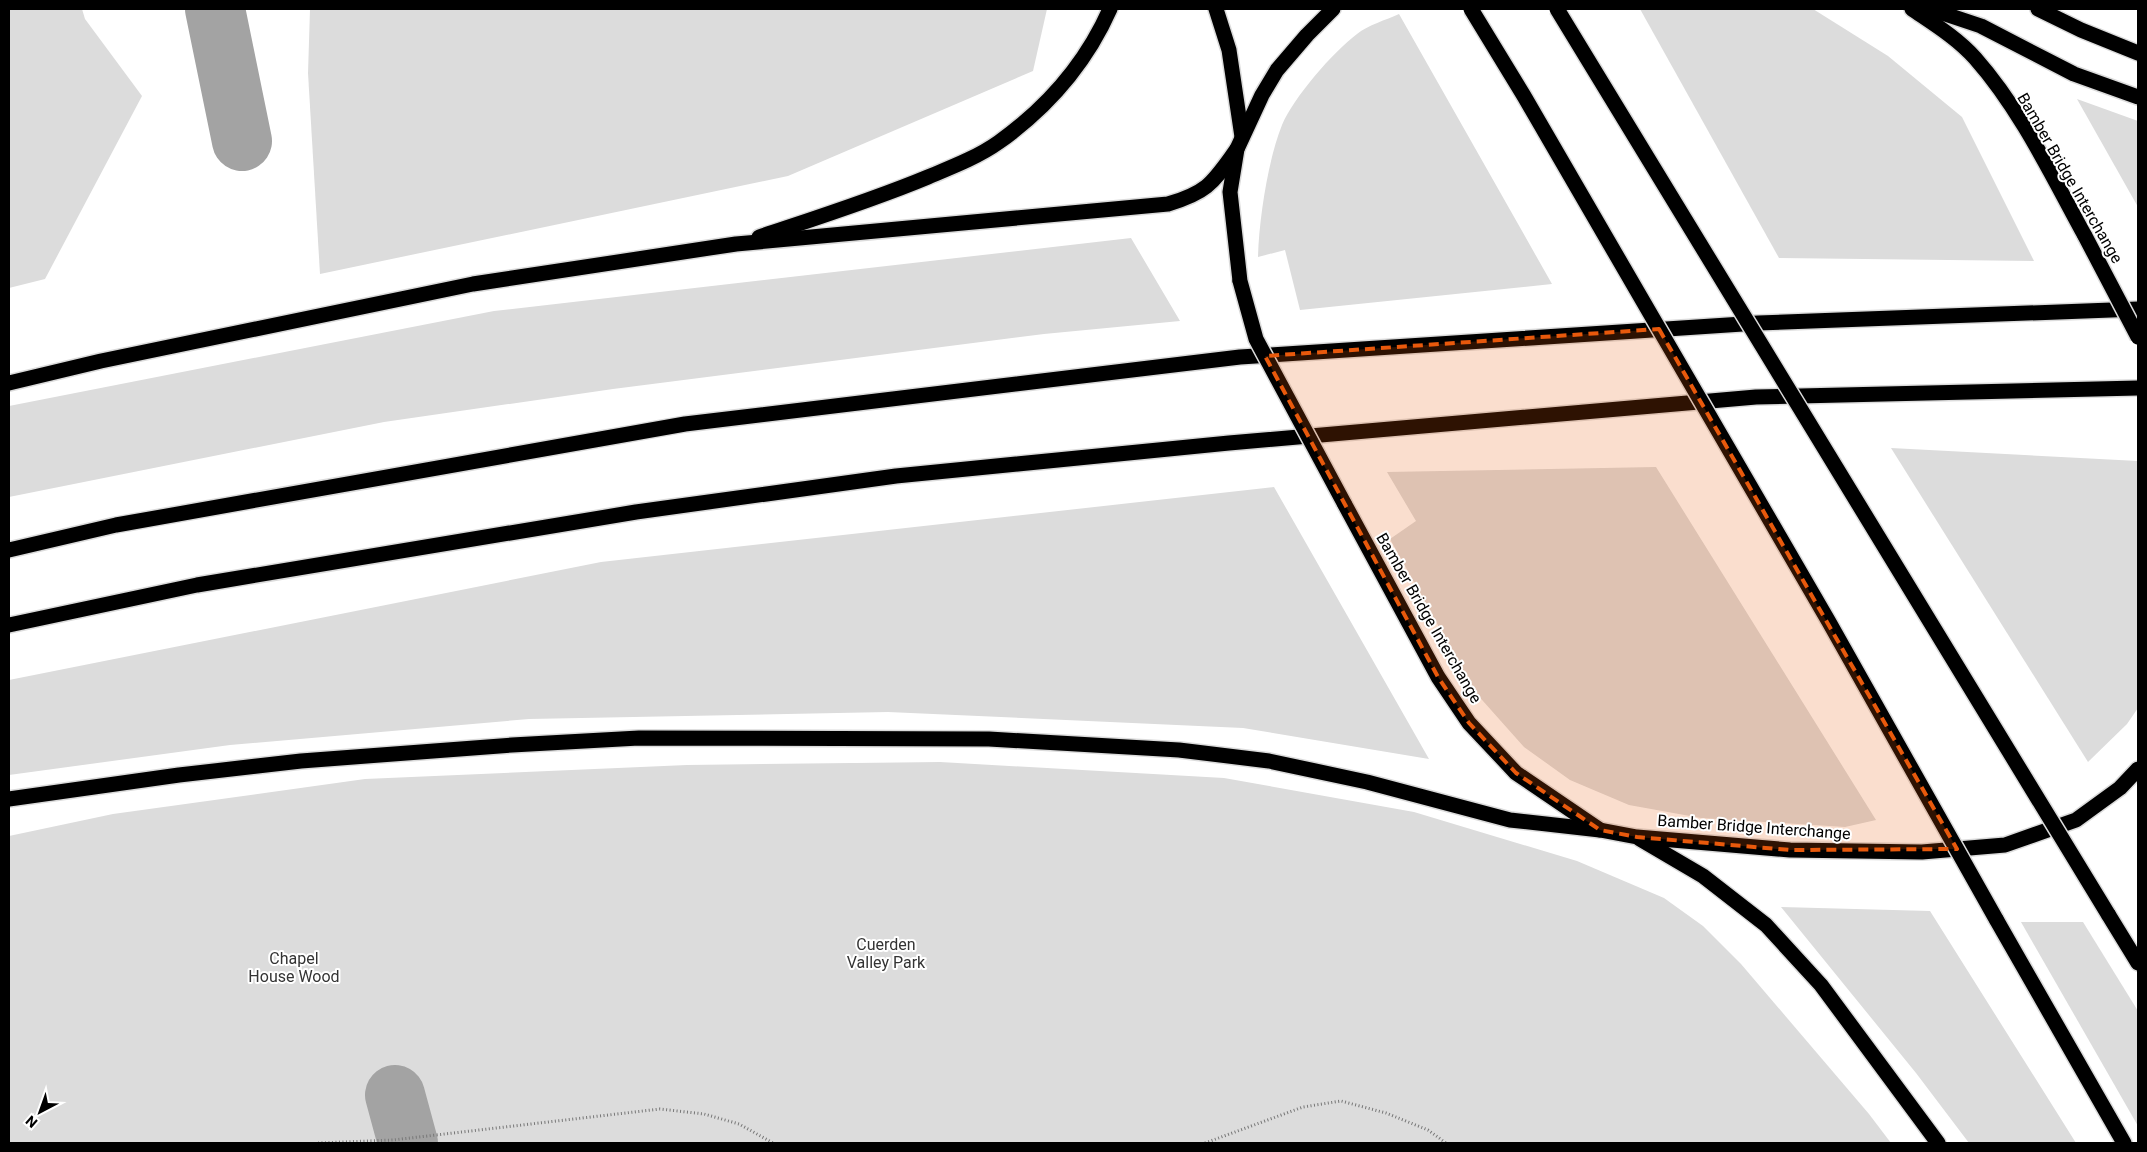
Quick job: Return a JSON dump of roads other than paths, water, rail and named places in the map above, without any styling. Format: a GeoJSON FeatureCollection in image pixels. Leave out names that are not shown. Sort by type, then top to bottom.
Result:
{"type":"FeatureCollection","features":[{"type":"Feature","properties":{"kind":"highway"},"geometry":{"type":"LineString","coordinates":[[736,244],[886,194],[956,165],[998,143],[1039,110],[1062,85],[1086,54],[1099,33],[1110,9]]}},
{"type":"Feature","properties":{"kind":"highway"},"geometry":{"type":"LineString","coordinates":[[9,383],[111,359],[472,284],[736,244],[1003,221],[1168,204],[1189,198],[1210,185],[1240,143],[1229,50],[1216,9]]}},
{"type":"Feature","properties":{"kind":"highway","name":"Bamber Bridge Interchange"},"geometry":{"type":"LineString","coordinates":[[1333,9],[1307,35],[1277,70],[1262,95],[1240,143],[1230,192],[1240,281],[1256,339],[1438,677],[1469,723],[1516,773],[1600,830],[1638,837],[1799,850],[1922,852],[2005,845],[2076,820],[2120,788],[2138,769]]}},
{"type":"Feature","properties":{"kind":"highway"},"geometry":{"type":"LineString","coordinates":[[1471,9],[1524,96],[1829,622],[2124,1143]]}},
{"type":"Feature","properties":{"kind":"highway"},"geometry":{"type":"LineString","coordinates":[[1557,9],[2138,963]]}},
{"type":"Feature","properties":{"kind":"highway","name":"Bamber Bridge Interchange"},"geometry":{"type":"LineString","coordinates":[[1912,9],[1950,35],[1974,57],[1987,73],[2032,140],[2138,337]]}},
{"type":"Feature","properties":{"kind":"highway"},"geometry":{"type":"LineString","coordinates":[[1930,9],[1981,26],[2074,74],[2138,97]]}},
{"type":"Feature","properties":{"kind":"highway"},"geometry":{"type":"LineString","coordinates":[[2038,9],[2081,30],[2138,53]]}},
{"type":"Feature","properties":{"kind":"highway"},"geometry":{"type":"LineString","coordinates":[[9,550],[116,525],[685,424],[1240,357],[1758,323],[2138,309]]}},
{"type":"Feature","properties":{"kind":"highway"},"geometry":{"type":"LineString","coordinates":[[9,625],[197,584],[636,512],[896,476],[1229,443],[1756,398],[2138,388]]}},
{"type":"Feature","properties":{"kind":"highway"},"geometry":{"type":"LineString","coordinates":[[9,799],[179,775],[282,763],[512,745],[639,738],[989,739],[1179,750],[1269,762],[1367,782],[1510,820],[1600,830]]}},
{"type":"Feature","properties":{"kind":"highway"},"geometry":{"type":"LineString","coordinates":[[1638,837],[1703,876],[1766,925],[1821,985],[1938,1143]]}},
{"type":"Feature","properties":{"kind":"waterway"},"geometry":{"type":"LineString","coordinates":[[215,9],[242,141]]}},
{"type":"Feature","properties":{"kind":"waterway"},"geometry":{"type":"LineString","coordinates":[[395,1095],[408,1143]]}},
{"type":"Feature","properties":{"kind":"park label","name":"Cuerden Valley Park"},"geometry":{"type":"Point","coordinates":[886,953]}},
{"type":"Feature","properties":{"kind":"park label","name":"Chapel House Wood"},"geometry":{"type":"Point","coordinates":[294,967]}}]}
